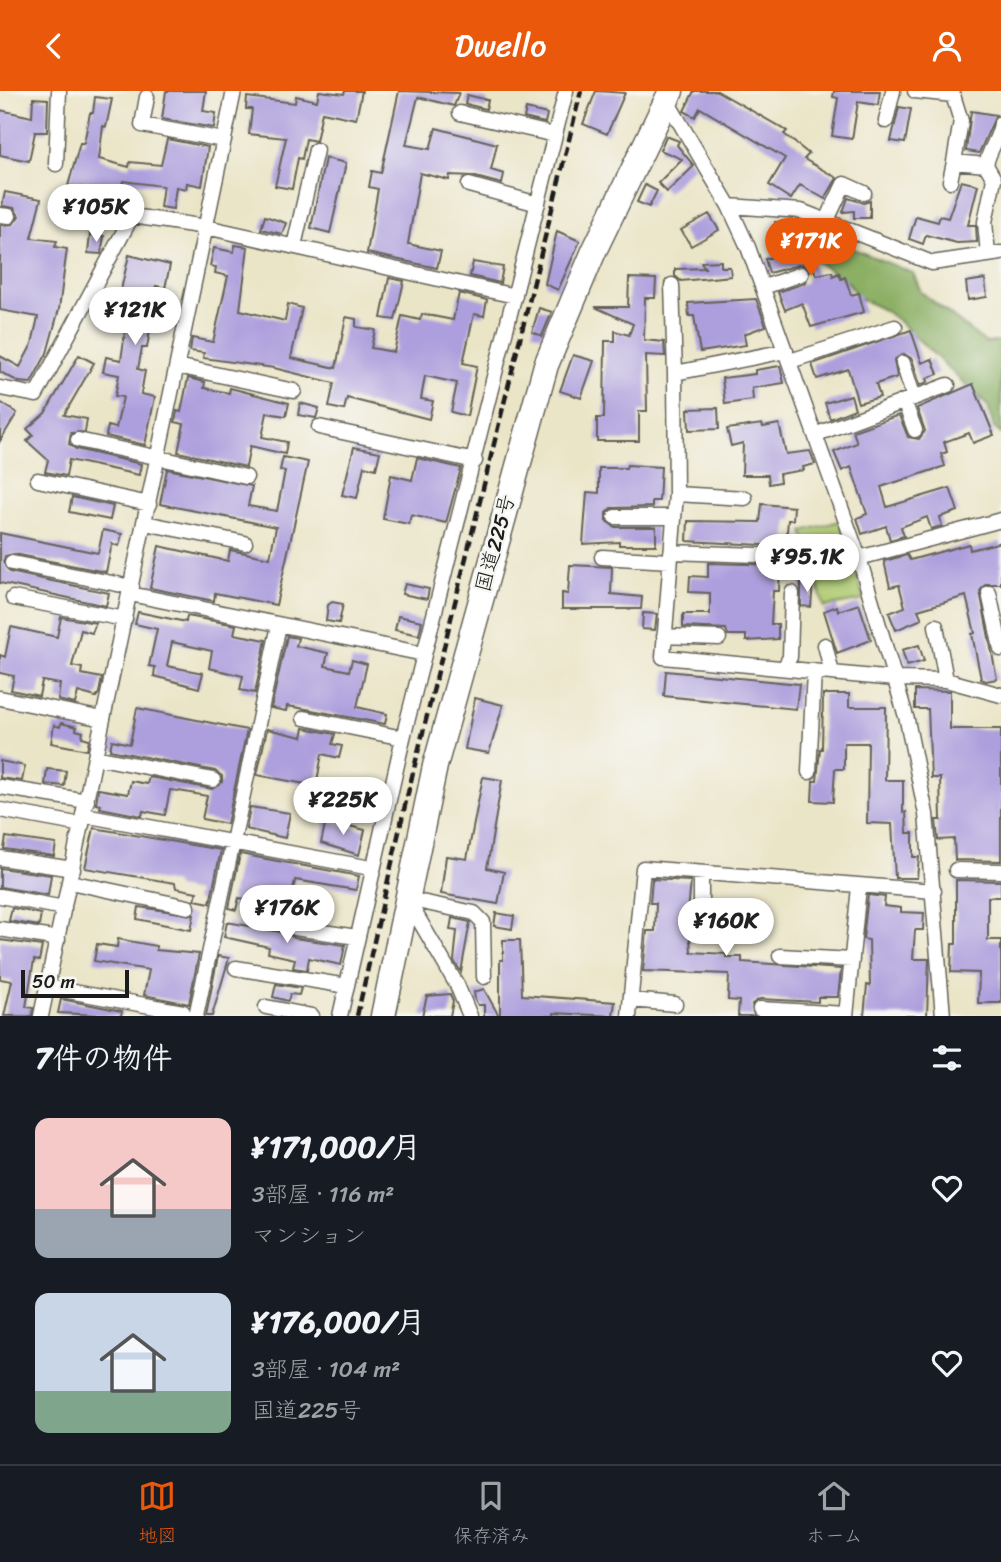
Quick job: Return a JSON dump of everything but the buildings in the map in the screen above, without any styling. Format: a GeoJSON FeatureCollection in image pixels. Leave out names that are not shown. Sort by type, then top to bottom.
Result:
{"type":"FeatureCollection","features":[{"type":"Feature","properties":{"kind":"highway","name":"国道225号"},"geometry":{"type":"LineString","coordinates":[[383,1016],[435,766],[545,365],[594,251],[669,96]]}},
{"type":"Feature","properties":{"kind":"street"},"geometry":{"type":"LineString","coordinates":[[56,164],[60,91]]}},
{"type":"Feature","properties":{"kind":"street"},"geometry":{"type":"LineString","coordinates":[[41,1016],[234,91]]}},
{"type":"Feature","properties":{"kind":"street"},"geometry":{"type":"LineString","coordinates":[[886,121],[893,91]]}},
{"type":"Feature","properties":{"kind":"street"},"geometry":{"type":"LineString","coordinates":[[915,91],[953,95],[961,121],[950,181]]}},
{"type":"Feature","properties":{"kind":"street"},"geometry":{"type":"LineString","coordinates":[[340,1016],[403,739],[475,461],[555,135],[563,92]]}},
{"type":"Feature","properties":{"kind":"street"},"geometry":{"type":"LineString","coordinates":[[669,96],[729,206],[764,287],[859,558],[916,758],[934,891],[943,1016]]}},
{"type":"Feature","properties":{"kind":"street"},"geometry":{"type":"LineString","coordinates":[[147,97],[142,125],[224,140]]}},
{"type":"Feature","properties":{"kind":"street"},"geometry":{"type":"LineString","coordinates":[[460,113],[555,135]]}},
{"type":"Feature","properties":{"kind":"street"},"geometry":{"type":"LineString","coordinates":[[729,206],[801,211],[875,243],[932,263],[994,253],[985,222],[994,179],[986,165],[989,150],[998,141],[1001,123]]}},
{"type":"Feature","properties":{"kind":"street"},"geometry":{"type":"LineString","coordinates":[[294,246],[316,150]]}},
{"type":"Feature","properties":{"kind":"street"},"geometry":{"type":"LineString","coordinates":[[954,162],[986,165]]}},
{"type":"Feature","properties":{"kind":"street"},"geometry":{"type":"LineString","coordinates":[[827,220],[844,184],[864,193]]}},
{"type":"Feature","properties":{"kind":"street"},"geometry":{"type":"LineString","coordinates":[[469,185],[538,204]]}},
{"type":"Feature","properties":{"kind":"street"},"geometry":{"type":"LineString","coordinates":[[0,388],[36,395],[132,216],[206,227],[515,296]]}},
{"type":"Feature","properties":{"kind":"street"},"geometry":{"type":"LineString","coordinates":[[764,287],[801,274]]}},
{"type":"Feature","properties":{"kind":"street"},"geometry":{"type":"LineString","coordinates":[[672,285],[676,494],[663,656],[895,679],[947,680],[1001,695]]}},
{"type":"Feature","properties":{"kind":"street"},"geometry":{"type":"LineString","coordinates":[[675,373],[788,356],[895,327]]}},
{"type":"Feature","properties":{"kind":"street"},"geometry":{"type":"LineString","coordinates":[[903,363],[915,430]]}},
{"type":"Feature","properties":{"kind":"street"},"geometry":{"type":"LineString","coordinates":[[177,366],[294,391]]}},
{"type":"Feature","properties":{"kind":"street"},"geometry":{"type":"LineString","coordinates":[[817,434],[947,385]]}},
{"type":"Feature","properties":{"kind":"street"},"geometry":{"type":"LineString","coordinates":[[319,427],[475,461]]}},
{"type":"Feature","properties":{"kind":"street"},"geometry":{"type":"LineString","coordinates":[[78,440],[246,477]]}},
{"type":"Feature","properties":{"kind":"street"},"geometry":{"type":"LineString","coordinates":[[38,480],[149,505]]}},
{"type":"Feature","properties":{"kind":"street"},"geometry":{"type":"LineString","coordinates":[[676,494],[745,498]]}},
{"type":"Feature","properties":{"kind":"street"},"geometry":{"type":"LineString","coordinates":[[615,517],[674,517]]}},
{"type":"Feature","properties":{"kind":"street"},"geometry":{"type":"LineString","coordinates":[[859,558],[1001,520]]}},
{"type":"Feature","properties":{"kind":"street"},"geometry":{"type":"LineString","coordinates":[[145,523],[245,543]]}},
{"type":"Feature","properties":{"kind":"street"},"geometry":{"type":"LineString","coordinates":[[602,557],[784,556]]}},
{"type":"Feature","properties":{"kind":"street"},"geometry":{"type":"LineString","coordinates":[[12,563],[279,625],[424,654]]}},
{"type":"Feature","properties":{"kind":"street"},"geometry":{"type":"LineString","coordinates":[[784,668],[790,657],[792,593]]}},
{"type":"Feature","properties":{"kind":"street"},"geometry":{"type":"LineString","coordinates":[[989,593],[1001,649]]}},
{"type":"Feature","properties":{"kind":"street"},"geometry":{"type":"LineString","coordinates":[[13,598],[125,619]]}},
{"type":"Feature","properties":{"kind":"street"},"geometry":{"type":"LineString","coordinates":[[47,987],[190,1014],[233,844],[279,625]]}},
{"type":"Feature","properties":{"kind":"street"},"geometry":{"type":"LineString","coordinates":[[936,627],[947,680]]}},
{"type":"Feature","properties":{"kind":"street"},"geometry":{"type":"LineString","coordinates":[[664,636],[719,638]]}},
{"type":"Feature","properties":{"kind":"street"},"geometry":{"type":"LineString","coordinates":[[825,645],[832,673]]}},
{"type":"Feature","properties":{"kind":"street"},"geometry":{"type":"LineString","coordinates":[[809,772],[814,671]]}},
{"type":"Feature","properties":{"kind":"street"},"geometry":{"type":"LineString","coordinates":[[0,698],[103,719]]}},
{"type":"Feature","properties":{"kind":"street"},"geometry":{"type":"LineString","coordinates":[[304,718],[403,739]]}},
{"type":"Feature","properties":{"kind":"street"},"geometry":{"type":"LineString","coordinates":[[95,757],[213,780]]}},
{"type":"Feature","properties":{"kind":"street"},"geometry":{"type":"LineString","coordinates":[[0,787],[84,813],[233,844],[372,868]]}},
{"type":"Feature","properties":{"kind":"street"},"geometry":{"type":"LineString","coordinates":[[0,810],[84,813]]}},
{"type":"Feature","properties":{"kind":"street"},"geometry":{"type":"LineString","coordinates":[[0,858],[188,907]]}},
{"type":"Feature","properties":{"kind":"street"},"geometry":{"type":"LineString","coordinates":[[629,1016],[643,868],[934,891]]}},
{"type":"Feature","properties":{"kind":"street"},"geometry":{"type":"LineString","coordinates":[[956,870],[1001,870]]}},
{"type":"Feature","properties":{"kind":"street"},"geometry":{"type":"LineString","coordinates":[[701,873],[701,925]]}},
{"type":"Feature","properties":{"kind":"street"},"geometry":{"type":"LineString","coordinates":[[760,1009],[846,1015],[859,887]]}},
{"type":"Feature","properties":{"kind":"street"},"geometry":{"type":"LineString","coordinates":[[0,896],[64,908]]}},
{"type":"Feature","properties":{"kind":"street"},"geometry":{"type":"LineString","coordinates":[[407,899],[474,913],[483,922],[484,977]]}},
{"type":"Feature","properties":{"kind":"street"},"geometry":{"type":"LineString","coordinates":[[407,899],[445,962],[470,1016]]}},
{"type":"Feature","properties":{"kind":"street"},"geometry":{"type":"LineString","coordinates":[[295,927],[357,937]]}},
{"type":"Feature","properties":{"kind":"street"},"geometry":{"type":"LineString","coordinates":[[0,929],[58,939]]}},
{"type":"Feature","properties":{"kind":"street"},"geometry":{"type":"LineString","coordinates":[[780,956],[852,960]]}},
{"type":"Feature","properties":{"kind":"street"},"geometry":{"type":"LineString","coordinates":[[236,968],[346,986]]}},
{"type":"Feature","properties":{"kind":"street"},"geometry":{"type":"LineString","coordinates":[[631,1000],[675,1004]]}},
{"type":"Feature","properties":{"kind":"street"},"geometry":{"type":"LineString","coordinates":[[266,1007],[312,1016]]}},
{"type":"Feature","properties":{"kind":"green space"},"geometry":{"type":"Polygon","coordinates":[[[814,233],[913,273],[921,292],[986,343],[1001,341],[1001,434],[994,428],[988,406],[900,322],[886,311],[857,297],[848,282],[808,256],[804,244],[814,233]]]}},
{"type":"Feature","properties":{"kind":"green space"},"geometry":{"type":"Polygon","coordinates":[[[840,521],[864,600],[824,607],[803,531],[840,521]]]}},
{"type":"Feature","properties":{"kind":"railway"},"geometry":{"type":"LineString","coordinates":[[357,1016],[406,801],[581,91]]}}]}
